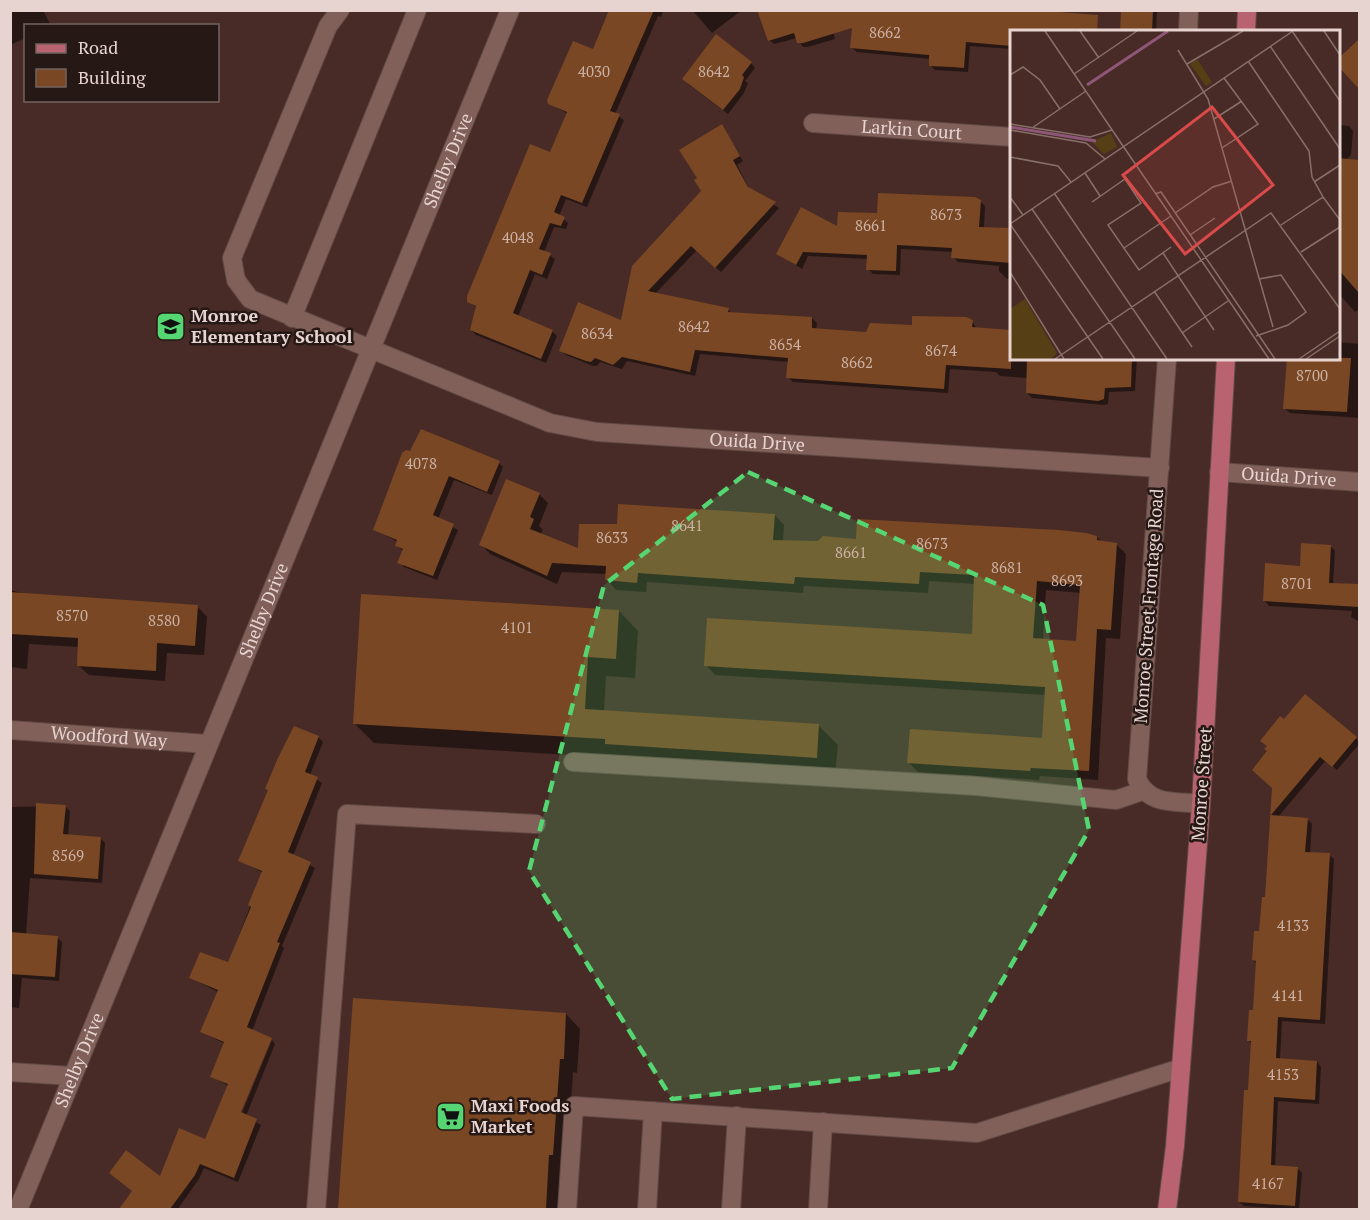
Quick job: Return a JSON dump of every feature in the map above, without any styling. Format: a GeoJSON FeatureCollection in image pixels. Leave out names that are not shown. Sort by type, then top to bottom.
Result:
{"type":"FeatureCollection","features":[{"type":"Feature","properties":{"kind":"main road"},"geometry":{"type":"LineString","coordinates":[[1246,30],[1247,10]]}},
{"type":"Feature","properties":{"kind":"main road","name":"Monroe Street"},"geometry":{"type":"LineString","coordinates":[[1167,1209],[1181,1068],[1201,804],[1226,360]]}},
{"type":"Feature","properties":{"kind":"street","name":"Ouida Drive"},"geometry":{"type":"LineString","coordinates":[[339,10],[328,27],[232,258],[236,280],[250,299],[550,423],[597,432],[1160,468]]}},
{"type":"Feature","properties":{"kind":"street"},"geometry":{"type":"LineString","coordinates":[[292,318],[417,10]]}},
{"type":"Feature","properties":{"kind":"street","name":"Shelby Drive"},"geometry":{"type":"LineString","coordinates":[[18,1209],[510,10]]}},
{"type":"Feature","properties":{"kind":"street"},"geometry":{"type":"LineString","coordinates":[[1188,30],[1189,10]]}},
{"type":"Feature","properties":{"kind":"street","name":"Larkin Court"},"geometry":{"type":"LineString","coordinates":[[813,123],[1010,136]]}},
{"type":"Feature","properties":{"kind":"street","name":"Monroe Street Frontage Road"},"geometry":{"type":"LineString","coordinates":[[1142,791],[1137,779],[1167,360]]}},
{"type":"Feature","properties":{"kind":"street","name":"Ouida Drive"},"geometry":{"type":"LineString","coordinates":[[1219,472],[1359,482]]}},
{"type":"Feature","properties":{"kind":"street","name":"Woodford Way"},"geometry":{"type":"LineString","coordinates":[[10,730],[208,744]]}},
{"type":"Feature","properties":{"kind":"street"},"geometry":{"type":"LineString","coordinates":[[573,762],[976,786],[1116,800],[1142,791],[1151,798],[1201,804]]}},
{"type":"Feature","properties":{"kind":"street"},"geometry":{"type":"LineString","coordinates":[[316,1209],[347,814],[536,824]]}},
{"type":"Feature","properties":{"kind":"street"},"geometry":{"type":"LineString","coordinates":[[567,1209],[574,1106],[977,1133],[1181,1068]]}},
{"type":"Feature","properties":{"kind":"street"},"geometry":{"type":"LineString","coordinates":[[10,1072],[72,1076]]}},
{"type":"Feature","properties":{"kind":"street"},"geometry":{"type":"LineString","coordinates":[[647,1209],[653,1111]]}},
{"type":"Feature","properties":{"kind":"street"},"geometry":{"type":"LineString","coordinates":[[731,1209],[737,1116]]}},
{"type":"Feature","properties":{"kind":"street"},"geometry":{"type":"LineString","coordinates":[[818,1209],[824,1122]]}},
{"type":"Feature","properties":{"kind":"highlighted area"},"geometry":{"type":"Polygon","coordinates":[[[748,472],[1043,605],[1089,830],[952,1068],[672,1099],[529,871],[604,585],[748,472]]]}},
{"type":"Feature","properties":{"kind":"building"},"geometry":{"type":"Polygon","coordinates":[[[609,10],[654,10],[610,111],[620,114],[582,203],[561,195],[554,212],[565,217],[561,226],[550,223],[539,249],[551,253],[542,275],[530,270],[513,313],[553,330],[541,359],[470,330],[476,306],[467,302],[467,296],[530,144],[550,152],[567,112],[548,104],[547,100],[573,41],[593,49],[609,10]]]}},
{"type":"Feature","properties":{"kind":"building"},"geometry":{"type":"Polygon","coordinates":[[[757,10],[1034,10],[1098,15],[1097,30],[1010,30],[1010,46],[966,42],[964,68],[929,66],[929,55],[850,48],[852,28],[803,43],[797,43],[794,33],[768,41],[757,10]]]}},
{"type":"Feature","properties":{"kind":"building"},"geometry":{"type":"Polygon","coordinates":[[[1121,10],[1153,10],[1152,30],[1120,30],[1121,10]]]}},
{"type":"Feature","properties":{"kind":"building"},"geometry":{"type":"Polygon","coordinates":[[[716,34],[752,62],[742,75],[744,77],[740,89],[723,110],[682,79],[716,34]]]}},
{"type":"Feature","properties":{"kind":"building"},"geometry":{"type":"Polygon","coordinates":[[[1359,39],[1359,89],[1340,68],[1340,57],[1359,39]]]}},
{"type":"Feature","properties":{"kind":"building"},"geometry":{"type":"Polygon","coordinates":[[[722,124],[740,156],[733,160],[748,187],[776,202],[715,268],[691,246],[648,291],[729,308],[728,312],[812,317],[812,328],[866,332],[870,323],[912,325],[912,316],[966,317],[973,320],[972,327],[1010,330],[1011,369],[946,365],[944,389],[786,378],[788,358],[695,350],[690,372],[622,357],[613,365],[595,358],[591,362],[559,351],[578,302],[621,320],[632,266],[701,191],[694,180],[697,178],[679,150],[722,124]]]}},
{"type":"Feature","properties":{"kind":"building"},"geometry":{"type":"Polygon","coordinates":[[[1340,158],[1359,160],[1359,293],[1340,271],[1340,158]]]}},
{"type":"Feature","properties":{"kind":"building"},"geometry":{"type":"Polygon","coordinates":[[[878,193],[975,197],[981,200],[979,227],[1010,228],[1010,263],[951,258],[952,248],[897,245],[896,271],[866,270],[867,255],[803,252],[796,265],[776,254],[801,207],[837,226],[838,212],[877,213],[878,193]]]}},
{"type":"Feature","properties":{"kind":"building"},"geometry":{"type":"Polygon","coordinates":[[[1351,358],[1347,412],[1283,409],[1287,360],[1351,358]]]}},
{"type":"Feature","properties":{"kind":"building"},"geometry":{"type":"Polygon","coordinates":[[[1027,360],[1132,360],[1131,387],[1105,388],[1104,399],[1098,401],[1026,393],[1027,360]]]}},
{"type":"Feature","properties":{"kind":"building"},"geometry":{"type":"Polygon","coordinates":[[[421,429],[500,461],[487,492],[449,476],[433,515],[454,524],[433,576],[397,563],[403,549],[395,546],[397,540],[373,530],[402,453],[406,450],[410,451],[421,429]]]}},
{"type":"Feature","properties":{"kind":"building"},"geometry":{"type":"Polygon","coordinates":[[[506,479],[540,493],[530,517],[534,519],[530,529],[578,548],[579,524],[617,524],[618,504],[775,514],[773,540],[818,541],[823,536],[856,539],[857,519],[1059,530],[1086,533],[1097,536],[1097,540],[1117,543],[1111,630],[1097,629],[1089,771],[1031,768],[1030,771],[907,763],[910,729],[1042,738],[1045,687],[704,666],[707,618],[972,634],[974,575],[920,572],[919,584],[795,577],[794,584],[638,573],[637,583],[605,580],[606,566],[552,563],[547,576],[479,545],[506,479]],[[1037,581],[1033,638],[1076,641],[1080,585],[1037,581]]]}},
{"type":"Feature","properties":{"kind":"building"},"geometry":{"type":"Polygon","coordinates":[[[1301,543],[1331,545],[1329,583],[1359,584],[1359,607],[1263,601],[1265,563],[1300,566],[1301,543]]]}},
{"type":"Feature","properties":{"kind":"building"},"geometry":{"type":"Polygon","coordinates":[[[10,592],[198,605],[195,646],[157,643],[156,671],[77,666],[78,638],[10,634],[10,592]]]}},
{"type":"Feature","properties":{"kind":"building"},"geometry":{"type":"Polygon","coordinates":[[[361,594],[619,610],[616,659],[588,657],[585,709],[819,724],[817,758],[605,744],[605,739],[353,724],[361,594]]]}},
{"type":"Feature","properties":{"kind":"building"},"geometry":{"type":"Polygon","coordinates":[[[1305,694],[1357,737],[1332,767],[1320,757],[1271,815],[1308,818],[1305,852],[1330,853],[1320,1020],[1278,1017],[1276,1058],[1317,1061],[1315,1100],[1274,1097],[1271,1165],[1298,1167],[1295,1206],[1238,1202],[1244,1090],[1248,1090],[1251,1041],[1247,1041],[1249,1010],[1253,1010],[1256,961],[1252,960],[1254,931],[1259,931],[1262,897],[1265,897],[1272,788],[1252,770],[1267,751],[1264,749],[1267,746],[1260,741],[1280,716],[1284,719],[1305,694]]]}},
{"type":"Feature","properties":{"kind":"building"},"geometry":{"type":"Polygon","coordinates":[[[294,726],[319,736],[305,772],[318,777],[288,852],[311,862],[277,942],[280,943],[247,1027],[272,1038],[241,1112],[257,1119],[234,1178],[200,1164],[195,1175],[170,1209],[119,1209],[132,1191],[109,1173],[126,1150],[160,1176],[179,1128],[205,1139],[228,1084],[210,1077],[224,1042],[200,1032],[218,990],[189,978],[200,952],[228,962],[251,907],[248,905],[262,871],[238,861],[268,790],[265,789],[277,760],[294,726]]]}},
{"type":"Feature","properties":{"kind":"building"},"geometry":{"type":"Polygon","coordinates":[[[36,803],[66,805],[63,834],[101,837],[98,879],[34,874],[36,803]]]}},
{"type":"Feature","properties":{"kind":"building"},"geometry":{"type":"Polygon","coordinates":[[[10,932],[58,936],[55,977],[10,974],[10,932]]]}},
{"type":"Feature","properties":{"kind":"building","name":"Maxi Foods Market"},"geometry":{"type":"Polygon","coordinates":[[[353,998],[566,1013],[564,1059],[560,1059],[553,1155],[549,1155],[546,1209],[338,1209],[353,998]]]}},
{"type":"Feature","properties":{"kind":"place","name":"Monroe Elementary School"},"geometry":{"type":"Point","coordinates":[170,326]}},
{"type":"Feature","properties":{"kind":"place","name":"Maxi Foods Market"},"geometry":{"type":"Point","coordinates":[450,1116]}}]}
